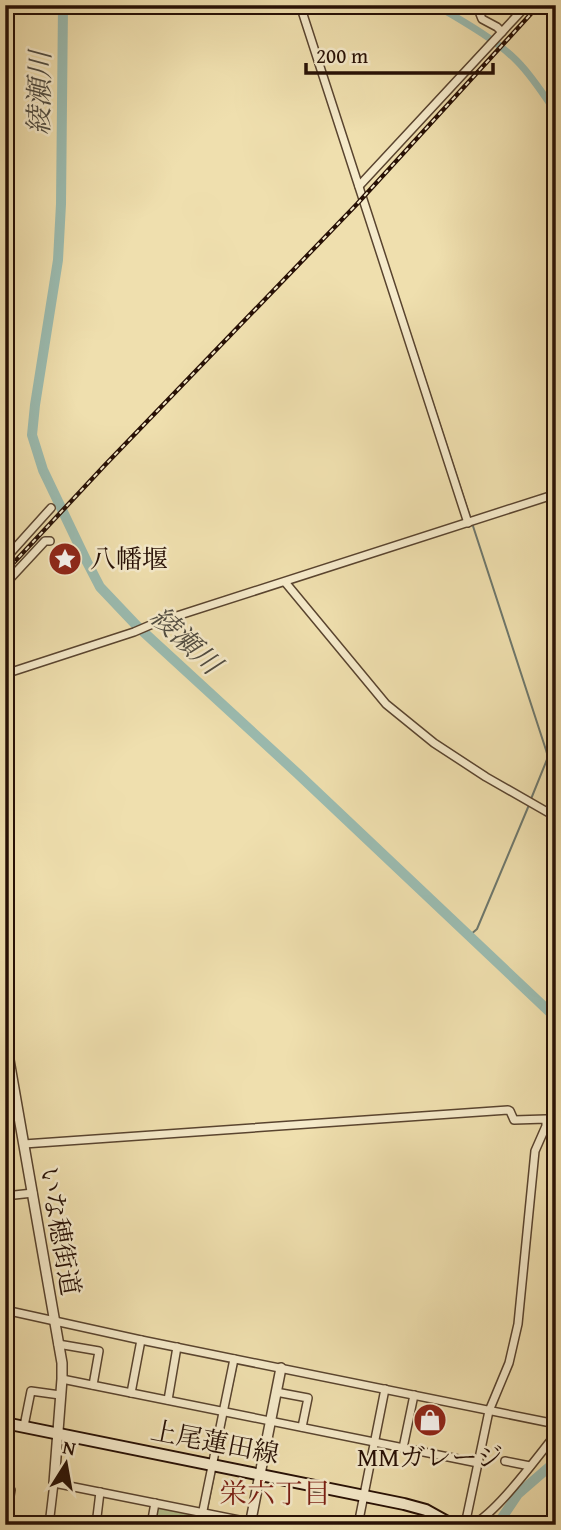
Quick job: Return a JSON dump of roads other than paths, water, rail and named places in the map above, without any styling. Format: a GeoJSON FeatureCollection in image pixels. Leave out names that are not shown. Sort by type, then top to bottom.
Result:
{"type":"FeatureCollection","features":[{"type":"Feature","properties":{"kind":"main road","name":"上尾蓮田線"},"geometry":{"type":"LineString","coordinates":[[5,1423],[364,1495],[426,1510],[453,1525]]}},
{"type":"Feature","properties":{"kind":"street"},"geometry":{"type":"LineString","coordinates":[[300,5],[468,523]]}},
{"type":"Feature","properties":{"kind":"street"},"geometry":{"type":"LineString","coordinates":[[499,34],[497,27],[482,19],[480,14],[486,7],[503,5]]}},
{"type":"Feature","properties":{"kind":"street"},"geometry":{"type":"LineString","coordinates":[[359,186],[527,5]]}},
{"type":"Feature","properties":{"kind":"street"},"geometry":{"type":"LineString","coordinates":[[5,674],[556,494]]}},
{"type":"Feature","properties":{"kind":"street"},"geometry":{"type":"LineString","coordinates":[[5,559],[51,508]]}},
{"type":"Feature","properties":{"kind":"street"},"geometry":{"type":"LineString","coordinates":[[5,584],[45,541],[50,541]]}},
{"type":"Feature","properties":{"kind":"street"},"geometry":{"type":"LineString","coordinates":[[285,582],[386,704],[434,743],[486,777],[556,817]]}},
{"type":"Feature","properties":{"kind":"street","name":"いな穂街道"},"geometry":{"type":"LineString","coordinates":[[5,1037],[10,1090],[24,1144],[62,1363],[54,1483]]}},
{"type":"Feature","properties":{"kind":"street"},"geometry":{"type":"LineString","coordinates":[[24,1144],[508,1110],[514,1120],[546,1119],[546,1126],[535,1151],[518,1324],[509,1363],[489,1411],[468,1525]]}},
{"type":"Feature","properties":{"kind":"street"},"geometry":{"type":"LineString","coordinates":[[5,1196],[33,1193]]}},
{"type":"Feature","properties":{"kind":"street"},"geometry":{"type":"LineString","coordinates":[[5,1310],[556,1424]]}},
{"type":"Feature","properties":{"kind":"street"},"geometry":{"type":"LineString","coordinates":[[131,1393],[141,1340]]}},
{"type":"Feature","properties":{"kind":"street"},"geometry":{"type":"LineString","coordinates":[[58,1344],[99,1351],[93,1385]]}},
{"type":"Feature","properties":{"kind":"street"},"geometry":{"type":"LineString","coordinates":[[167,1400],[177,1347]]}},
{"type":"Feature","properties":{"kind":"street"},"geometry":{"type":"LineString","coordinates":[[200,1525],[234,1359]]}},
{"type":"Feature","properties":{"kind":"street"},"geometry":{"type":"LineString","coordinates":[[250,1523],[281,1367]]}},
{"type":"Feature","properties":{"kind":"street"},"geometry":{"type":"LineString","coordinates":[[62,1379],[478,1463]]}},
{"type":"Feature","properties":{"kind":"street"},"geometry":{"type":"LineString","coordinates":[[358,1525],[385,1389]]}},
{"type":"Feature","properties":{"kind":"street"},"geometry":{"type":"LineString","coordinates":[[24,1426],[31,1391],[60,1395]]}},
{"type":"Feature","properties":{"kind":"street"},"geometry":{"type":"LineString","coordinates":[[276,1392],[308,1398],[302,1427]]}},
{"type":"Feature","properties":{"kind":"street"},"geometry":{"type":"LineString","coordinates":[[403,1448],[414,1395]]}},
{"type":"Feature","properties":{"kind":"street"},"geometry":{"type":"LineString","coordinates":[[468,1525],[482,1519],[491,1510],[556,1434]]}},
{"type":"Feature","properties":{"kind":"street"},"geometry":{"type":"LineString","coordinates":[[505,1461],[530,1466]]}},
{"type":"Feature","properties":{"kind":"street"},"geometry":{"type":"LineString","coordinates":[[49,1525],[54,1483],[264,1525]]}},
{"type":"Feature","properties":{"kind":"street"},"geometry":{"type":"LineString","coordinates":[[5,1525],[11,1490],[6,1489]]}},
{"type":"Feature","properties":{"kind":"street"},"geometry":{"type":"LineString","coordinates":[[96,1525],[100,1492]]}},
{"type":"Feature","properties":{"kind":"street"},"geometry":{"type":"LineString","coordinates":[[151,1525],[155,1503]]}},
{"type":"Feature","properties":{"kind":"waterway","name":"綾瀬川"},"geometry":{"type":"LineString","coordinates":[[63,5],[58,260],[32,435],[43,470],[87,562],[100,587],[137,626],[556,1018]]}},
{"type":"Feature","properties":{"kind":"waterway"},"geometry":{"type":"LineString","coordinates":[[436,5],[478,31],[517,61],[556,113]]}},
{"type":"Feature","properties":{"kind":"waterway"},"geometry":{"type":"LineString","coordinates":[[409,330],[470,517]]}},
{"type":"Feature","properties":{"kind":"waterway"},"geometry":{"type":"LineString","coordinates":[[472,523],[548,757],[531,799]]}},
{"type":"Feature","properties":{"kind":"waterway"},"geometry":{"type":"LineString","coordinates":[[469,936],[477,929],[529,805]]}},
{"type":"Feature","properties":{"kind":"waterway"},"geometry":{"type":"LineString","coordinates":[[227,1410],[237,1363]]}},
{"type":"Feature","properties":{"kind":"waterway"},"geometry":{"type":"LineString","coordinates":[[217,1461],[226,1416]]}},
{"type":"Feature","properties":{"kind":"waterway","name":"綾瀬川"},"geometry":{"type":"LineString","coordinates":[[497,1525],[518,1494],[556,1461]]}},
{"type":"Feature","properties":{"kind":"waterway"},"geometry":{"type":"LineString","coordinates":[[207,1510],[215,1470]]}},
{"type":"Feature","properties":{"kind":"waterway"},"geometry":{"type":"LineString","coordinates":[[204,1525],[206,1515]]}},
{"type":"Feature","properties":{"kind":"railway"},"geometry":{"type":"LineString","coordinates":[[5,572],[357,204],[539,5]]}},
{"type":"Feature","properties":{"kind":"place","name":"八幡堰"},"geometry":{"type":"Point","coordinates":[65,559]}},
{"type":"Feature","properties":{"kind":"place","name":"MMガレージ"},"geometry":{"type":"Point","coordinates":[430,1420]}},
{"type":"Feature","properties":{"kind":"district","name":"栄六丁目"},"geometry":{"type":"Point","coordinates":[275,1493]}}]}
